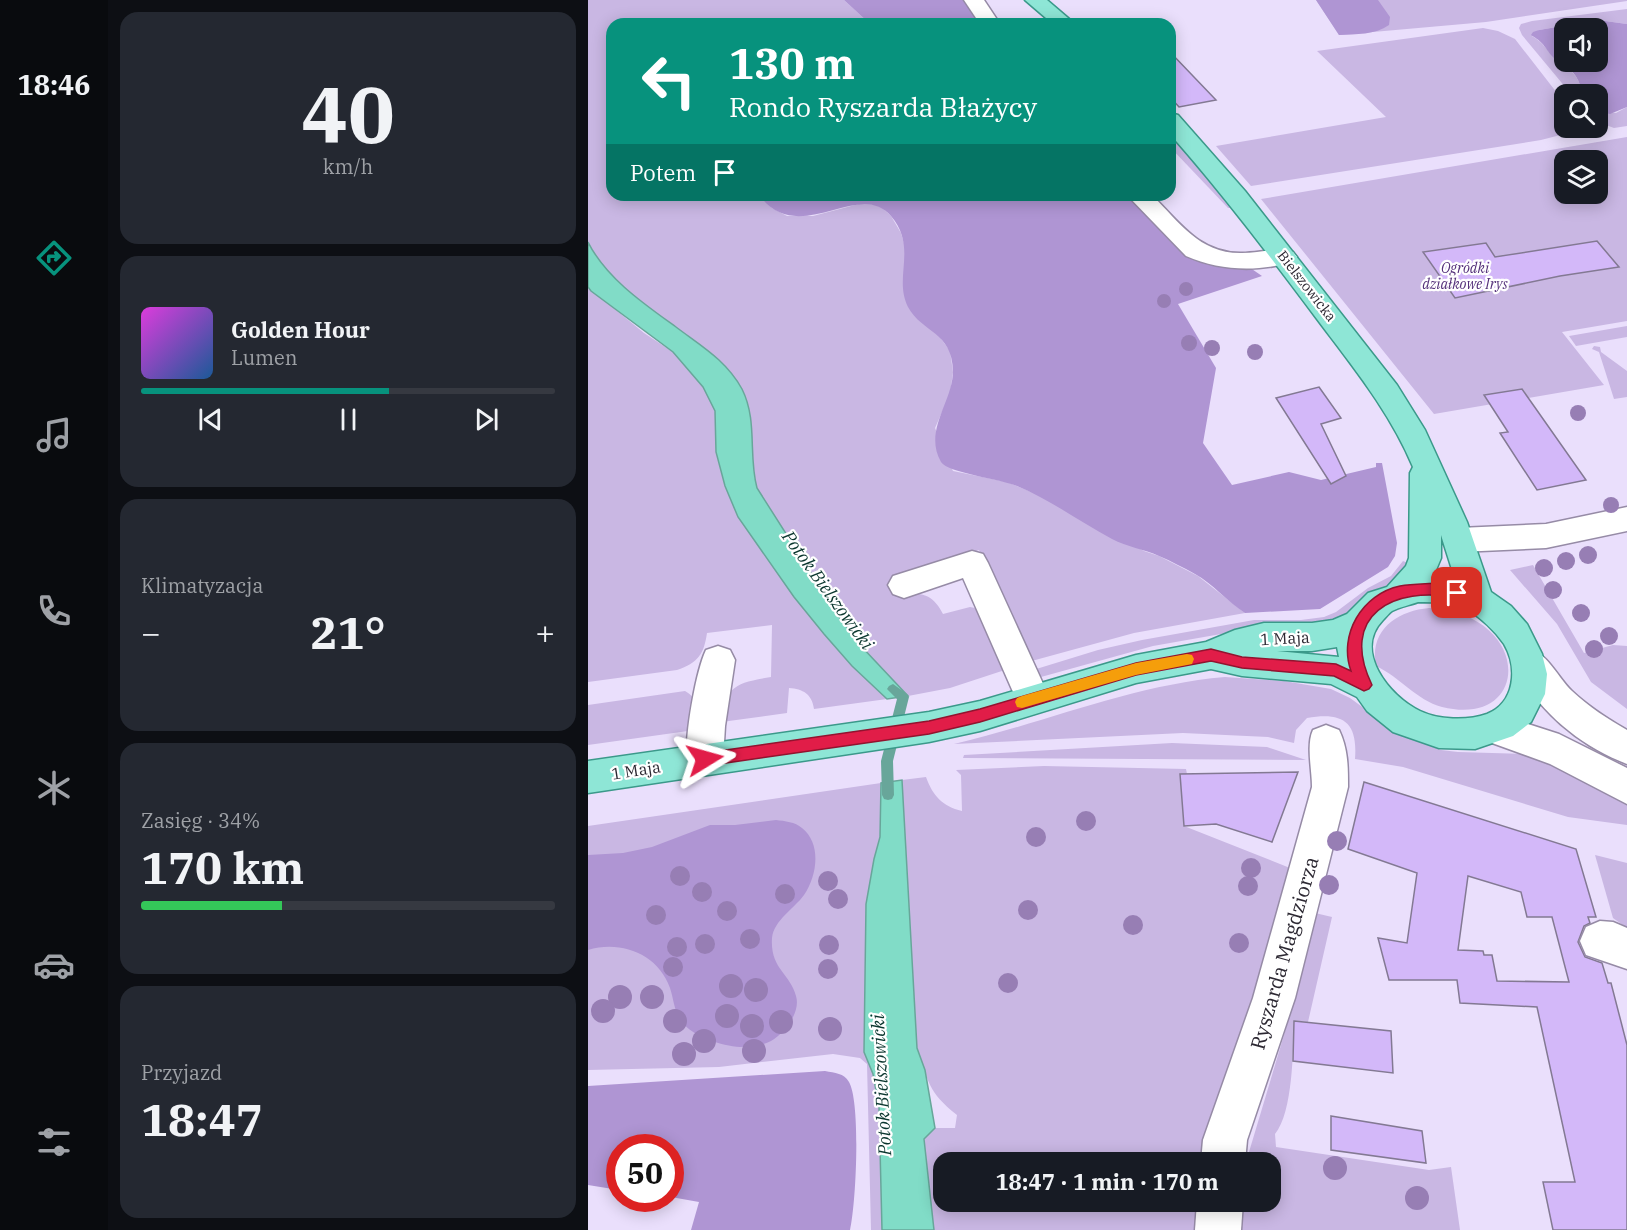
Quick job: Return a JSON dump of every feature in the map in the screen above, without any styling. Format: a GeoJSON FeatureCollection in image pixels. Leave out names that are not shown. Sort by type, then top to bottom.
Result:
{"type":"FeatureCollection","features":[{"type":"Feature","properties":{"kind":"main road"},"geometry":{"type":"LineString","coordinates":[[1035,0],[1058,18]]}},
{"type":"Feature","properties":{"kind":"main road","name":"Bielszowicka"},"geometry":{"type":"LineString","coordinates":[[1176,127],[1237,196],[1387,392],[1414,437],[1460,540],[1478,600]]}},
{"type":"Feature","properties":{"kind":"main road","name":"Bielszowicka"},"geometry":{"type":"LineString","coordinates":[[1400,592],[1419,573],[1425,558],[1425,465]]}},
{"type":"Feature","properties":{"kind":"main road"},"geometry":{"type":"LineString","coordinates":[[1438,589],[1478,600],[1512,627],[1523,644],[1530,663],[1530,683],[1525,701],[1512,716],[1494,728],[1465,734],[1432,731],[1393,714],[1376,700],[1364,685],[1353,652],[1354,637],[1359,623],[1376,604],[1400,592],[1438,589]]}},
{"type":"Feature","properties":{"kind":"main road","name":"1 Maja"},"geometry":{"type":"LineString","coordinates":[[588,777],[929,728],[980,716],[1136,669],[1211,655],[1235,644],[1264,637],[1312,637],[1337,633],[1359,623]]}},
{"type":"Feature","properties":{"kind":"main road","name":"1 Maja"},"geometry":{"type":"LineString","coordinates":[[1211,655],[1242,662],[1336,670],[1364,685]]}},
{"type":"Feature","properties":{"kind":"street"},"geometry":{"type":"LineString","coordinates":[[974,0],[986,18]]}},
{"type":"Feature","properties":{"kind":"street"},"geometry":{"type":"LineString","coordinates":[[1145,201],[1196,250],[1206,256],[1236,262],[1284,257]]}},
{"type":"Feature","properties":{"kind":"street"},"geometry":{"type":"LineString","coordinates":[[1460,540],[1546,536],[1627,519]]}},
{"type":"Feature","properties":{"kind":"street"},"geometry":{"type":"LineString","coordinates":[[904,585],[972,563],[1033,699]]}},
{"type":"Feature","properties":{"kind":"street"},"geometry":{"type":"LineString","coordinates":[[705,759],[707,726],[717,660]]}},
{"type":"Feature","properties":{"kind":"street"},"geometry":{"type":"LineString","coordinates":[[1530,663],[1541,684],[1556,700],[1598,731],[1627,747]]}},
{"type":"Feature","properties":{"kind":"street"},"geometry":{"type":"LineString","coordinates":[[1494,728],[1525,735],[1557,748],[1627,787]]}},
{"type":"Feature","properties":{"kind":"street","name":"Ryszarda Magdziorza"},"geometry":{"type":"LineString","coordinates":[[1224,1152],[1225,1140],[1274,998],[1329,787],[1330,760],[1326,741]]}},
{"type":"Feature","properties":{"kind":"street"},"geometry":{"type":"LineString","coordinates":[[1218,1230],[1219,1212]]}},
{"type":"Feature","properties":{"kind":"green space"},"geometry":{"type":"Polygon","coordinates":[[[588,0],[844,0],[864,18],[606,18],[606,201],[765,201],[772,208],[787,216],[813,216],[859,204],[879,205],[891,216],[901,233],[906,250],[905,269],[924,323],[939,336],[950,351],[953,372],[950,394],[935,428],[953,471],[1007,482],[1039,495],[1144,551],[1198,576],[1245,613],[1134,633],[1028,662],[997,586],[979,550],[888,582],[897,594],[912,593],[929,597],[943,614],[970,607],[980,609],[1011,668],[950,688],[908,696],[861,646],[839,617],[757,488],[754,476],[750,413],[736,379],[712,354],[615,279],[588,242],[588,0]]]}},
{"type":"Feature","properties":{"kind":"green space"},"geometry":{"type":"Polygon","coordinates":[[[1316,0],[1627,1],[1486,22],[1339,35],[1316,0]]]}},
{"type":"Feature","properties":{"kind":"green space"},"geometry":{"type":"Polygon","coordinates":[[[1627,9],[1627,24],[1608,21],[1608,18],[1556,18],[1627,9]]]}},
{"type":"Feature","properties":{"kind":"green space"},"geometry":{"type":"Polygon","coordinates":[[[1554,18],[1554,27],[1539,30],[1532,36],[1554,57],[1554,72],[1572,72],[1580,84],[1563,84],[1522,35],[1519,28],[1521,24],[1554,18]]]}},
{"type":"Feature","properties":{"kind":"green space"},"geometry":{"type":"Polygon","coordinates":[[[1483,28],[1498,31],[1515,39],[1554,89],[1554,137],[1251,186],[1216,146],[1386,117],[1317,51],[1483,28]]]}},
{"type":"Feature","properties":{"kind":"green space"},"geometry":{"type":"Polygon","coordinates":[[[1627,107],[1627,126],[1614,128],[1608,126],[1608,112],[1616,113],[1627,107]]]}},
{"type":"Feature","properties":{"kind":"green space","name":"Ogródki działkowe Irys"},"geometry":{"type":"Polygon","coordinates":[[[1627,137],[1627,321],[1562,332],[1604,385],[1434,414],[1261,199],[1627,137]]]}},
{"type":"Feature","properties":{"kind":"green space"},"geometry":{"type":"Polygon","coordinates":[[[1176,140],[1232,208],[1228,208],[1176,153],[1176,140]]]}},
{"type":"Feature","properties":{"kind":"green space"},"geometry":{"type":"Polygon","coordinates":[[[588,287],[644,333],[673,352],[703,387],[715,411],[716,452],[725,486],[738,517],[794,597],[824,634],[852,666],[887,699],[814,709],[806,693],[789,688],[787,713],[714,723],[728,694],[734,689],[748,682],[771,677],[772,625],[707,633],[699,657],[677,670],[588,682],[588,287]]]}},
{"type":"Feature","properties":{"kind":"green space"},"geometry":{"type":"Polygon","coordinates":[[[1627,326],[1627,337],[1576,346],[1569,336],[1627,326]]]}},
{"type":"Feature","properties":{"kind":"green space"},"geometry":{"type":"Polygon","coordinates":[[[1594,346],[1600,347],[1601,352],[1627,371],[1627,397],[1614,399],[1599,352],[1592,349],[1594,346]]]}},
{"type":"Feature","properties":{"kind":"green space"},"geometry":{"type":"Polygon","coordinates":[[[1403,561],[1413,565],[1406,574],[1337,622],[1238,631],[1153,646],[1041,677],[1033,670],[1098,650],[1142,640],[1254,620],[1301,620],[1324,617],[1336,612],[1368,588],[1391,576],[1403,561]]]}},
{"type":"Feature","properties":{"kind":"green space"},"geometry":{"type":"Polygon","coordinates":[[[1533,565],[1584,653],[1613,645],[1627,646],[1627,709],[1591,682],[1557,624],[1510,570],[1533,565]]]}},
{"type":"Feature","properties":{"kind":"green space"},"geometry":{"type":"Polygon","coordinates":[[[1429,608],[1463,615],[1488,629],[1503,648],[1508,668],[1505,687],[1493,702],[1472,709],[1442,707],[1424,699],[1376,666],[1377,642],[1388,625],[1406,613],[1429,608]]]}},
{"type":"Feature","properties":{"kind":"green space"},"geometry":{"type":"Polygon","coordinates":[[[1225,677],[1284,681],[1331,689],[1350,698],[1387,725],[1415,740],[1441,750],[1530,754],[1627,802],[1627,825],[1568,817],[1403,767],[1355,759],[1354,736],[1350,728],[1338,718],[1330,717],[1307,718],[1296,730],[1294,743],[1268,737],[1183,733],[954,744],[1122,696],[1190,681],[1225,677]]]}},
{"type":"Feature","properties":{"kind":"green space"},"geometry":{"type":"Polygon","coordinates":[[[685,691],[695,703],[695,730],[588,745],[588,705],[685,691]]]}},
{"type":"Feature","properties":{"kind":"green space"},"geometry":{"type":"Polygon","coordinates":[[[1172,743],[1267,747],[1306,760],[963,758],[964,755],[1172,743]]]}},
{"type":"Feature","properties":{"kind":"green space"},"geometry":{"type":"Polygon","coordinates":[[[1044,766],[1186,769],[1187,774],[1180,775],[1184,826],[1290,868],[1240,1039],[1208,1135],[1205,1152],[933,1152],[933,1212],[1196,1212],[1196,1230],[934,1230],[924,1139],[935,1128],[955,1128],[957,1115],[934,1092],[917,1048],[902,780],[926,777],[939,799],[962,811],[961,775],[956,770],[1044,766]]]}},
{"type":"Feature","properties":{"kind":"green space"},"geometry":{"type":"Polygon","coordinates":[[[881,783],[880,837],[866,904],[864,1052],[873,1074],[879,1107],[882,1230],[871,1230],[867,1064],[860,1058],[833,1054],[719,1067],[588,1070],[588,826],[881,783]]]}},
{"type":"Feature","properties":{"kind":"green space"},"geometry":{"type":"Polygon","coordinates":[[[1595,855],[1627,863],[1627,928],[1613,918],[1595,855]]]}},
{"type":"Feature","properties":{"kind":"green space"},"geometry":{"type":"Polygon","coordinates":[[[1315,913],[1332,917],[1308,1022],[1294,1021],[1289,1096],[1281,1124],[1275,1134],[1276,1147],[1429,1170],[1451,1167],[1460,1230],[1239,1230],[1240,1212],[1281,1212],[1281,1152],[1249,1152],[1290,1015],[1315,913]]]}},
{"type":"Feature","properties":{"kind":"shaded area"},"geometry":{"type":"Polygon","coordinates":[[[844,0],[970,0],[981,18],[864,18],[844,0]]]}},
{"type":"Feature","properties":{"kind":"shaded area"},"geometry":{"type":"Polygon","coordinates":[[[1316,0],[1378,0],[1390,17],[1389,25],[1372,32],[1339,35],[1316,0]]]}},
{"type":"Feature","properties":{"kind":"shaded area"},"geometry":{"type":"Polygon","coordinates":[[[1608,21],[1627,24],[1627,107],[1608,114],[1608,84],[1580,84],[1574,73],[1608,72],[1608,21]]]}},
{"type":"Feature","properties":{"kind":"shaded area"},"geometry":{"type":"Polygon","coordinates":[[[1554,27],[1554,58],[1541,42],[1531,35],[1533,32],[1554,27]]]}},
{"type":"Feature","properties":{"kind":"shaded area"},"geometry":{"type":"Polygon","coordinates":[[[765,201],[1137,201],[1181,246],[1246,265],[1262,276],[1178,304],[1216,368],[1203,443],[1232,485],[1289,472],[1321,480],[1376,467],[1376,463],[1382,463],[1397,543],[1395,556],[1388,567],[1320,609],[1245,613],[1208,583],[1173,562],[1112,539],[1054,504],[1017,486],[964,473],[946,466],[941,462],[936,450],[935,439],[952,382],[951,358],[942,340],[914,316],[908,307],[903,285],[903,240],[891,216],[878,206],[862,204],[809,215],[792,216],[775,210],[765,201]]]}},
{"type":"Feature","properties":{"kind":"shaded area"},"geometry":{"type":"Polygon","coordinates":[[[776,820],[793,823],[802,828],[813,843],[815,851],[812,879],[804,895],[780,920],[772,938],[774,957],[793,988],[797,1002],[796,1009],[791,1022],[771,1041],[748,1047],[725,1045],[700,1036],[682,1022],[664,976],[647,958],[637,952],[613,947],[588,950],[588,855],[623,853],[652,847],[710,825],[735,825],[776,820]]]}},
{"type":"Feature","properties":{"kind":"shaded area"},"geometry":{"type":"Polygon","coordinates":[[[825,1071],[845,1077],[853,1093],[856,1131],[854,1199],[850,1230],[691,1230],[699,1202],[684,1199],[684,1134],[606,1134],[606,1188],[588,1185],[588,1086],[825,1071]]]}},
{"type":"Feature","properties":{"kind":"water"},"geometry":{"type":"Polygon","coordinates":[[[588,242],[615,279],[712,354],[736,379],[750,413],[754,476],[757,488],[839,617],[861,646],[908,696],[887,699],[852,666],[794,597],[738,517],[725,486],[716,452],[715,411],[703,387],[673,352],[591,291],[588,287],[588,242]]]}},
{"type":"Feature","properties":{"kind":"water"},"geometry":{"type":"Polygon","coordinates":[[[902,780],[917,1048],[925,1070],[935,1128],[924,1139],[934,1230],[882,1230],[879,1107],[873,1074],[864,1052],[866,904],[880,837],[881,783],[902,780]]]}},
{"type":"Feature","properties":{"kind":"building"},"geometry":{"type":"Polygon","coordinates":[[[1176,58],[1216,100],[1179,107],[1176,104],[1176,58]]]}},
{"type":"Feature","properties":{"kind":"building"},"geometry":{"type":"Polygon","coordinates":[[[1597,241],[1619,267],[1560,276],[1455,298],[1423,252],[1486,243],[1495,257],[1597,241]]]}},
{"type":"Feature","properties":{"kind":"building"},"geometry":{"type":"Polygon","coordinates":[[[1319,387],[1341,418],[1321,424],[1346,476],[1331,484],[1276,398],[1319,387]]]}},
{"type":"Feature","properties":{"kind":"building"},"geometry":{"type":"Polygon","coordinates":[[[1522,389],[1586,480],[1537,490],[1500,433],[1508,432],[1484,395],[1522,389]]]}},
{"type":"Feature","properties":{"kind":"building"},"geometry":{"type":"Polygon","coordinates":[[[1298,772],[1272,842],[1216,824],[1184,826],[1180,774],[1298,772]]]}},
{"type":"Feature","properties":{"kind":"building"},"geometry":{"type":"Polygon","coordinates":[[[1364,782],[1576,849],[1596,917],[1588,917],[1590,923],[1584,926],[1578,942],[1585,957],[1602,963],[1608,983],[1611,983],[1627,1045],[1627,1230],[1553,1230],[1543,1182],[1575,1182],[1537,1007],[1460,1003],[1457,980],[1389,980],[1378,938],[1407,943],[1417,873],[1348,849],[1364,782]],[[1468,876],[1458,950],[1483,951],[1484,955],[1492,955],[1497,981],[1569,982],[1552,917],[1527,917],[1521,892],[1468,876]]]}},
{"type":"Feature","properties":{"kind":"building"},"geometry":{"type":"Polygon","coordinates":[[[1294,1021],[1391,1031],[1393,1073],[1293,1061],[1294,1021]]]}},
{"type":"Feature","properties":{"kind":"building"},"geometry":{"type":"Polygon","coordinates":[[[1331,1116],[1422,1131],[1426,1163],[1331,1150],[1331,1116]]]}},
{"type":"Feature","properties":{"kind":"waterway","name":"Potok Bielszowicki"},"geometry":{"type":"LineString","coordinates":[[888,795],[887,761],[903,697],[893,689]]}},
{"type":"Feature","properties":{"kind":"slow traffic"},"geometry":{"type":"LineString","coordinates":[[1022,702],[1136,669],[1187,659]]}},
{"type":"Feature","properties":{"kind":"route"},"geometry":{"type":"LineString","coordinates":[[705,759],[929,728],[980,716],[1136,669],[1211,655],[1242,662],[1336,670],[1364,685],[1353,652],[1354,637],[1366,612],[1387,597],[1400,592],[1438,589],[1457,593]]}}]}
